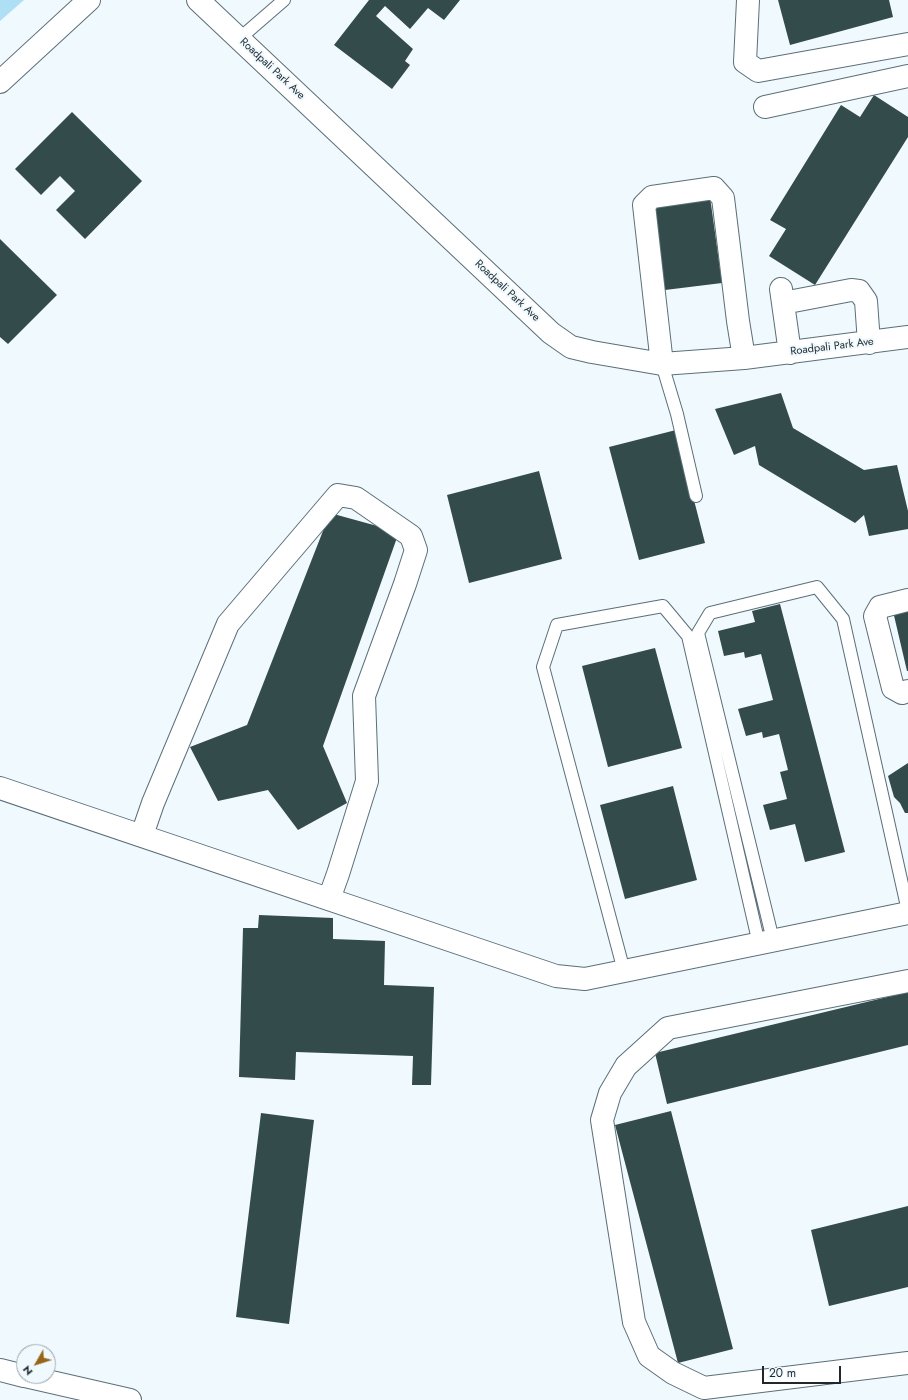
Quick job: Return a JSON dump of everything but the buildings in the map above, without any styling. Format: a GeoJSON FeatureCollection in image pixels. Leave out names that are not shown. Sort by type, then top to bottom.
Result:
{"type":"FeatureCollection","features":[{"type":"Feature","properties":{"kind":"street"},"geometry":{"type":"LineString","coordinates":[[0,82],[89,0]]}},
{"type":"Feature","properties":{"kind":"street","name":"Roadpali Park Ave"},"geometry":{"type":"LineString","coordinates":[[198,0],[551,333],[571,347],[662,364],[790,353],[908,337]]}},
{"type":"Feature","properties":{"kind":"street"},"geometry":{"type":"LineString","coordinates":[[748,0],[745,62],[758,71],[908,44]]}},
{"type":"Feature","properties":{"kind":"street"},"geometry":{"type":"LineString","coordinates":[[765,107],[908,76]]}},
{"type":"Feature","properties":{"kind":"street"},"geometry":{"type":"LineString","coordinates":[[662,364],[644,205],[652,197],[714,188],[723,198],[744,358]]}},
{"type":"Feature","properties":{"kind":"street"},"geometry":{"type":"LineString","coordinates":[[790,353],[782,296],[851,290],[859,291],[866,300],[869,343]]}},
{"type":"Feature","properties":{"kind":"street"},"geometry":{"type":"LineString","coordinates":[[142,835],[153,803],[228,624],[338,495],[356,498],[411,536],[416,550],[364,696],[367,781],[329,898]]}},
{"type":"Feature","properties":{"kind":"street"},"geometry":{"type":"LineString","coordinates":[[908,600],[880,607],[875,616],[893,688],[902,692],[908,691]]}},
{"type":"Feature","properties":{"kind":"street"},"geometry":{"type":"LineString","coordinates":[[0,788],[556,976],[585,979],[908,912]]}},
{"type":"Feature","properties":{"kind":"street"},"geometry":{"type":"LineString","coordinates":[[908,980],[668,1028],[626,1066],[610,1093],[602,1120],[634,1322],[649,1356],[673,1373],[704,1388],[908,1363]]}},
{"type":"Feature","properties":{"kind":"street"},"geometry":{"type":"LineString","coordinates":[[0,1370],[16,1374]]}},
{"type":"Feature","properties":{"kind":"street"},"geometry":{"type":"LineString","coordinates":[[56,1383],[130,1400]]}},
{"type":"Feature","properties":{"kind":"lane"},"geometry":{"type":"LineString","coordinates":[[239,39],[284,0]]}},
{"type":"Feature","properties":{"kind":"lane"},"geometry":{"type":"LineString","coordinates":[[662,364],[677,414],[696,496]]}},
{"type":"Feature","properties":{"kind":"lane"},"geometry":{"type":"LineString","coordinates":[[766,942],[698,633],[710,613],[817,587],[843,618],[908,912]]}},
{"type":"Feature","properties":{"kind":"lane"},"geometry":{"type":"LineString","coordinates":[[624,971],[543,667],[557,625],[663,606],[688,636],[766,942]]}},
{"type":"Feature","properties":{"kind":"shaded area"},"geometry":{"type":"Polygon","coordinates":[[[0,0],[24,0],[0,21],[0,0]]]}}]}
